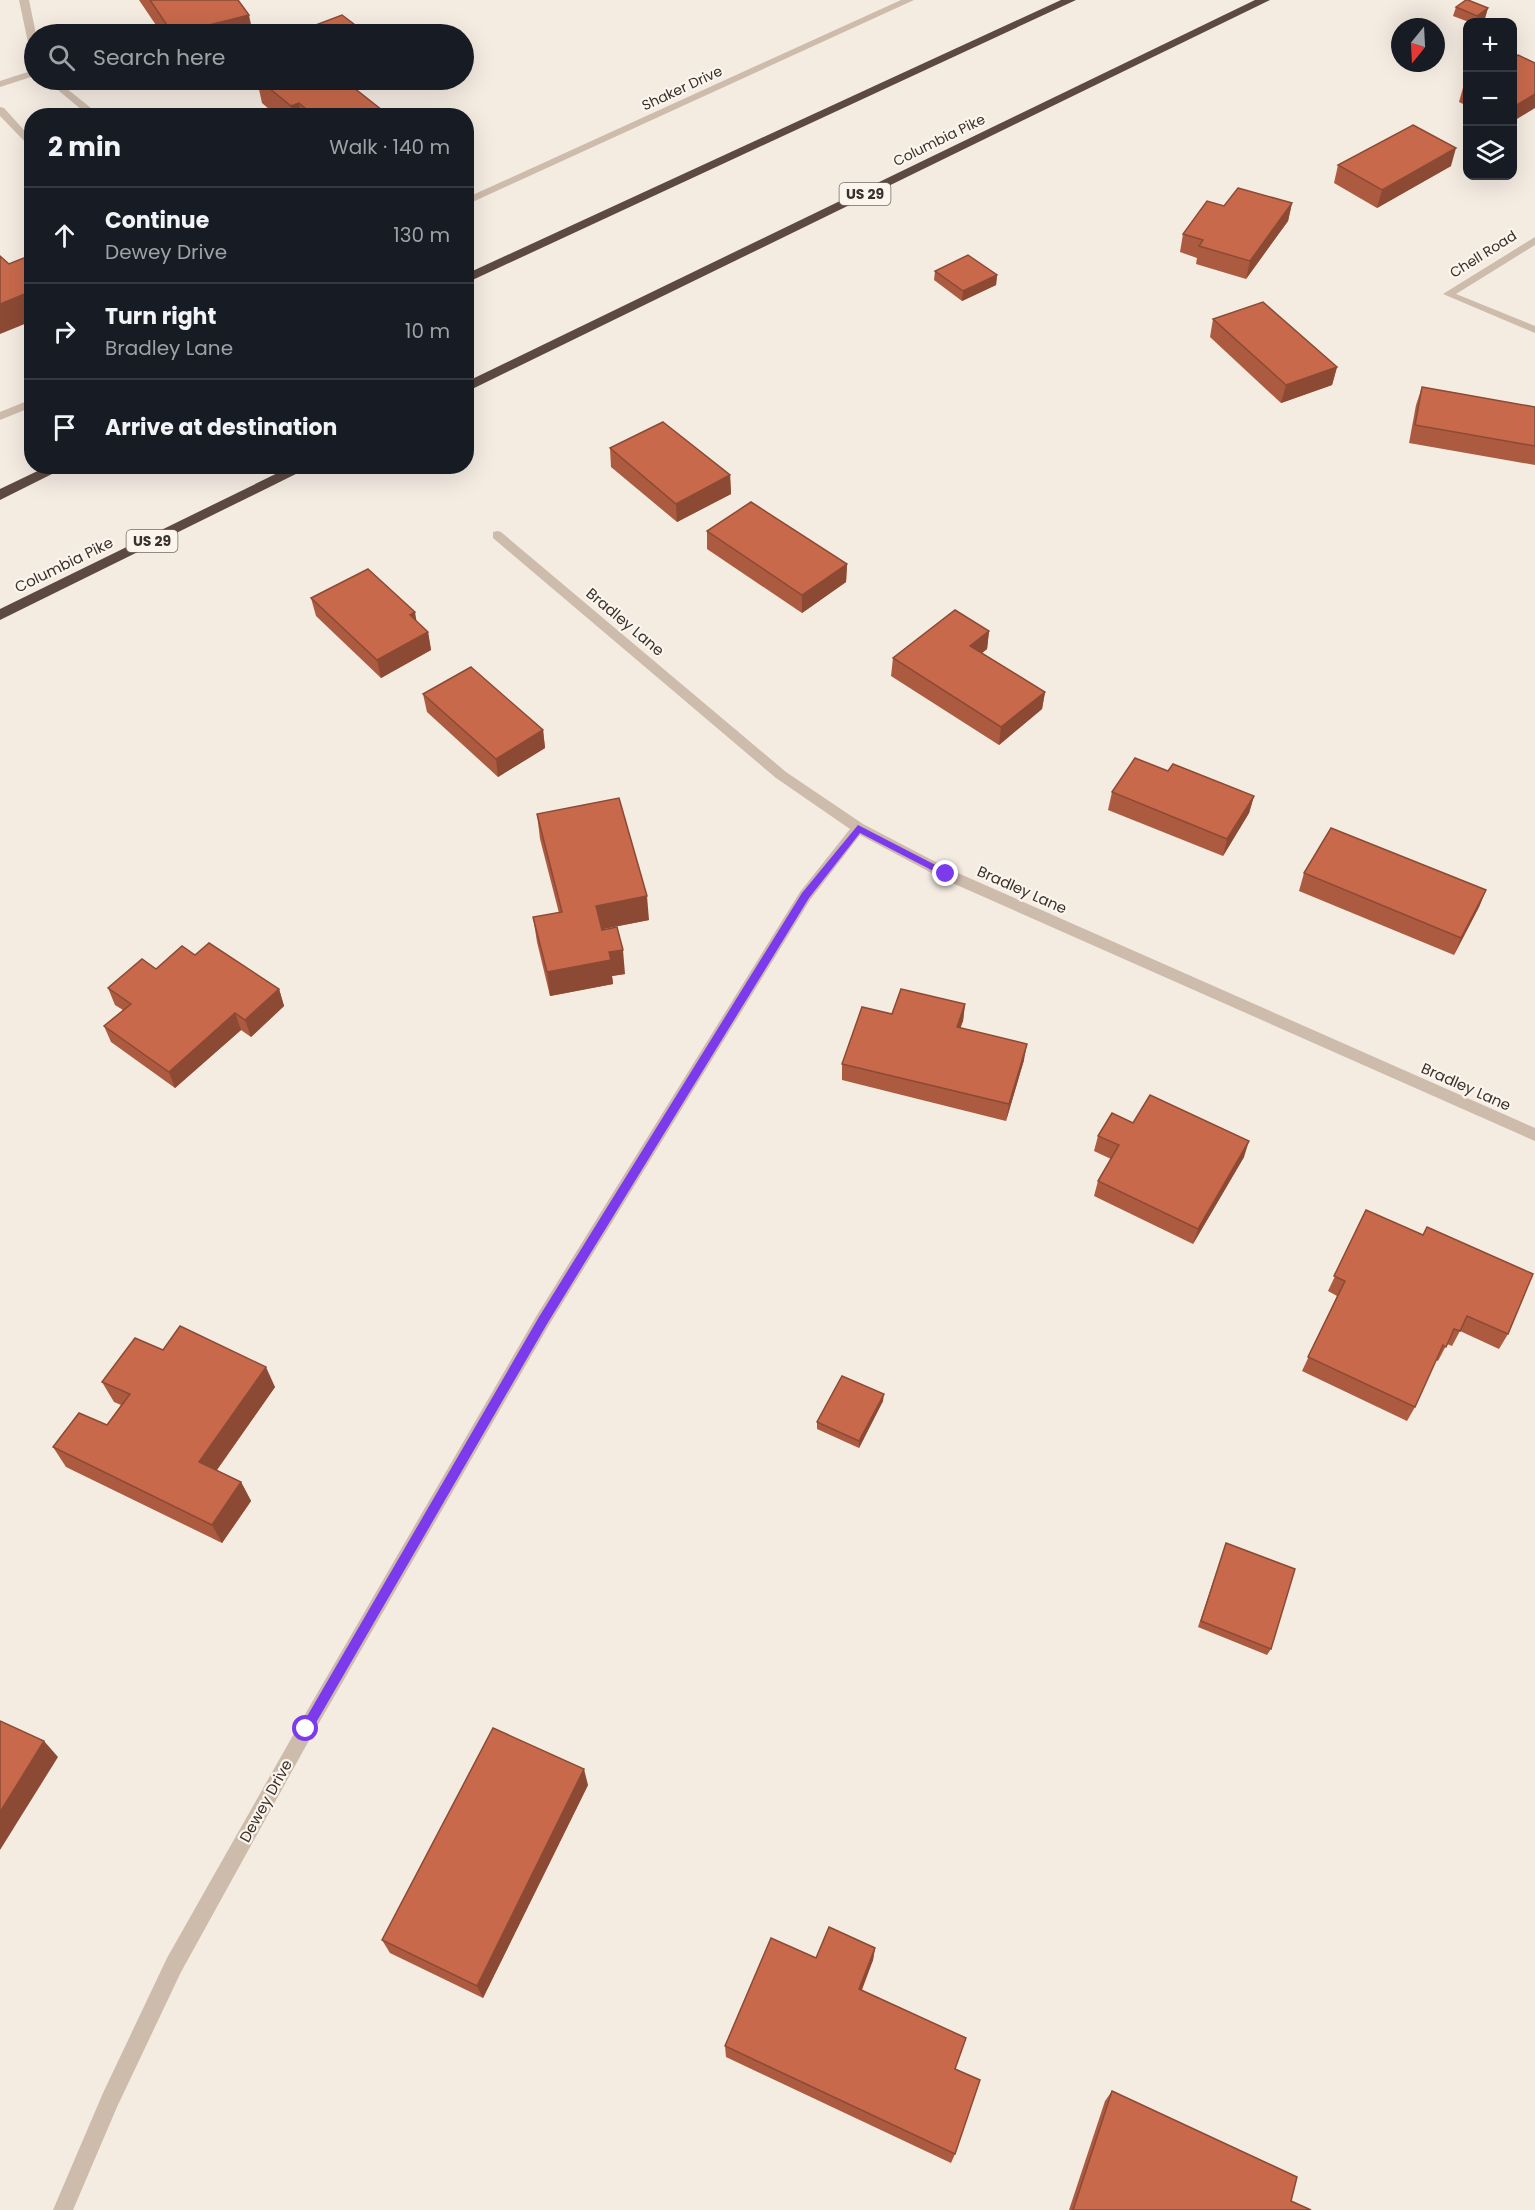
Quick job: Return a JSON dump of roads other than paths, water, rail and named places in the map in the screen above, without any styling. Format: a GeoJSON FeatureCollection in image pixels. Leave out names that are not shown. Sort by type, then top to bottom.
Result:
{"type":"FeatureCollection","features":[{"type":"Feature","properties":{"kind":"highway"},"geometry":{"type":"LineString","coordinates":[[474,275],[1070,0]]}},
{"type":"Feature","properties":{"kind":"highway","name":"Columbia Pike"},"geometry":{"type":"LineString","coordinates":[[474,384],[1264,0]]}},
{"type":"Feature","properties":{"kind":"highway"},"geometry":{"type":"LineString","coordinates":[[0,495],[44,474]]}},
{"type":"Feature","properties":{"kind":"highway","name":"Columbia Pike"},"geometry":{"type":"LineString","coordinates":[[0,615],[289,474]]}},
{"type":"Feature","properties":{"kind":"street"},"geometry":{"type":"LineString","coordinates":[[24,0],[29,24]]}},
{"type":"Feature","properties":{"kind":"street","name":"Shaker Drive"},"geometry":{"type":"LineString","coordinates":[[474,198],[909,0]]}},
{"type":"Feature","properties":{"kind":"street"},"geometry":{"type":"LineString","coordinates":[[0,84],[24,76]]}},
{"type":"Feature","properties":{"kind":"street"},"geometry":{"type":"LineString","coordinates":[[64,90],[86,108]]}},
{"type":"Feature","properties":{"kind":"street"},"geometry":{"type":"LineString","coordinates":[[0,110],[24,137]]}},
{"type":"Feature","properties":{"kind":"street","name":"Chell Road"},"geometry":{"type":"LineString","coordinates":[[1535,240],[1448,294],[1535,330]]}},
{"type":"Feature","properties":{"kind":"street"},"geometry":{"type":"LineString","coordinates":[[0,416],[24,406]]}},
{"type":"Feature","properties":{"kind":"street","name":"Bradley Lane"},"geometry":{"type":"LineString","coordinates":[[497,535],[781,775],[858,828],[946,874],[1535,1135]]}},
{"type":"Feature","properties":{"kind":"street","name":"Dewey Drive"},"geometry":{"type":"LineString","coordinates":[[63,2210],[110,2100],[174,1965],[312,1719],[543,1320],[805,896],[858,828]]}}]}
